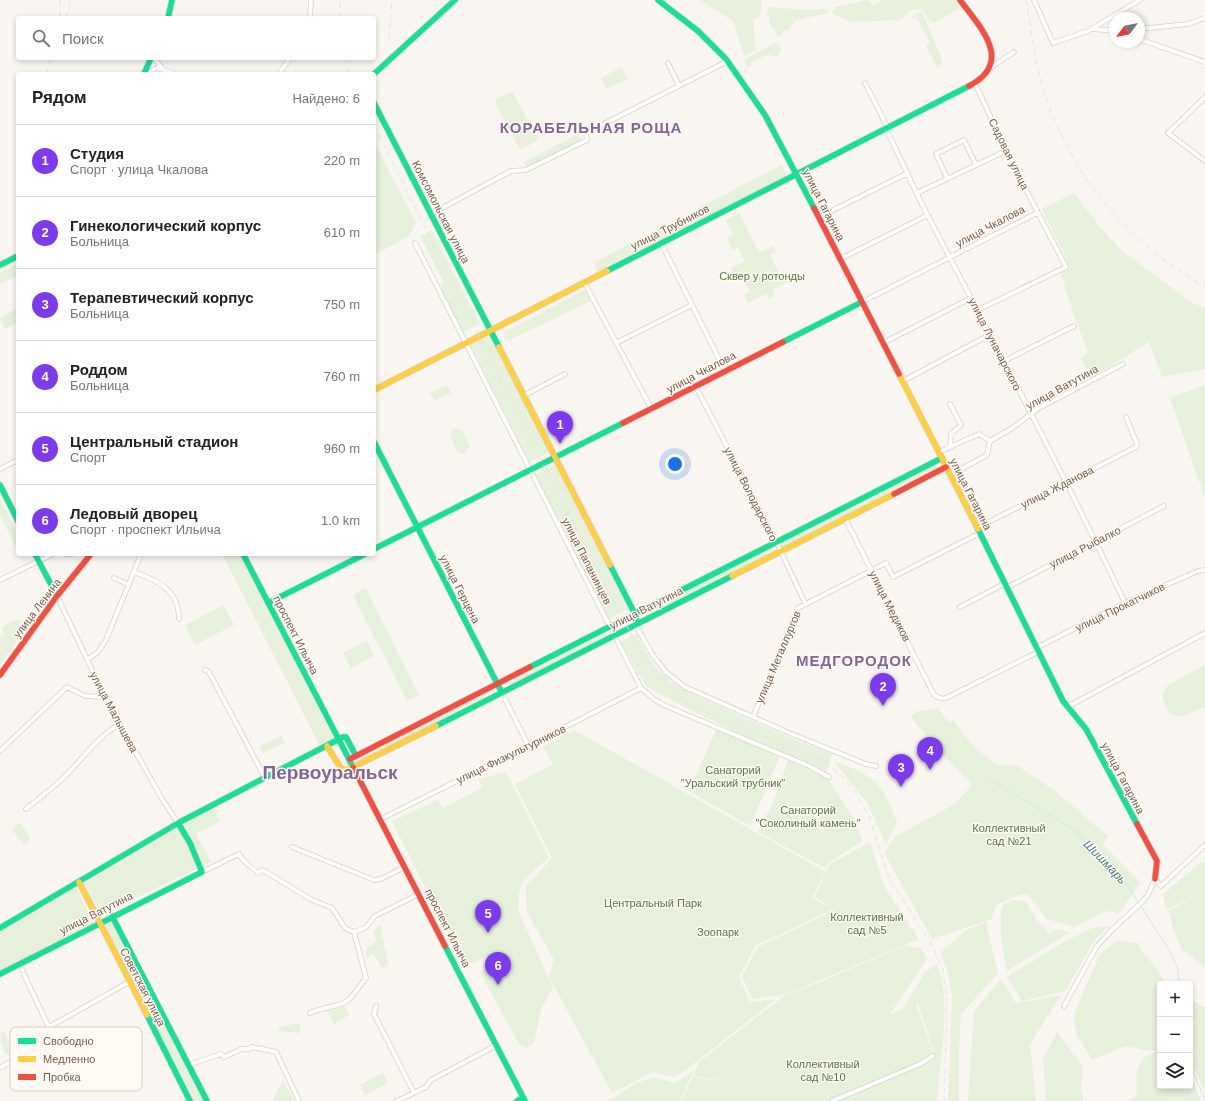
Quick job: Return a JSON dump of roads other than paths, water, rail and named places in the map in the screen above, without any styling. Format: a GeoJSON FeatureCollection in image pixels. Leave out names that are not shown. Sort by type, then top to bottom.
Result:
{"type":"FeatureCollection","features":[{"type":"Feature","properties":{"kind":"street"},"geometry":{"type":"LineString","coordinates":[[168,16],[172,0]]}},
{"type":"Feature","properties":{"kind":"street"},"geometry":{"type":"LineString","coordinates":[[310,16],[311,0]]}},
{"type":"Feature","properties":{"kind":"street"},"geometry":{"type":"LineString","coordinates":[[376,72],[455,0]]}},
{"type":"Feature","properties":{"kind":"street","name":"улица Гагарина"},"geometry":{"type":"LineString","coordinates":[[658,0],[698,31],[728,61],[765,115],[797,174],[979,530],[1037,650],[1067,707],[1086,729],[1157,861],[1155,878],[1148,895],[1097,946],[1064,1006]]}},
{"type":"Feature","properties":{"kind":"street"},"geometry":{"type":"LineString","coordinates":[[960,0],[990,42],[993,52],[990,68]]}},
{"type":"Feature","properties":{"kind":"street"},"geometry":{"type":"LineString","coordinates":[[1034,0],[1053,43],[1072,38],[1092,29],[1137,1]]}},
{"type":"Feature","properties":{"kind":"street"},"geometry":{"type":"LineString","coordinates":[[1145,28],[1188,24],[1205,18]]}},
{"type":"Feature","properties":{"kind":"street"},"geometry":{"type":"LineString","coordinates":[[1199,20],[1205,23]]}},
{"type":"Feature","properties":{"kind":"street"},"geometry":{"type":"LineString","coordinates":[[1092,29],[1109,30]]}},
{"type":"Feature","properties":{"kind":"street"},"geometry":{"type":"LineString","coordinates":[[1145,41],[1205,62]]}},
{"type":"Feature","properties":{"kind":"street"},"geometry":{"type":"LineString","coordinates":[[990,68],[1014,52]]}},
{"type":"Feature","properties":{"kind":"street"},"geometry":{"type":"LineString","coordinates":[[145,72],[150,60]]}},
{"type":"Feature","properties":{"kind":"street"},"geometry":{"type":"LineString","coordinates":[[155,60],[162,69]]}},
{"type":"Feature","properties":{"kind":"street"},"geometry":{"type":"LineString","coordinates":[[280,72],[289,60]]}},
{"type":"Feature","properties":{"kind":"street"},"geometry":{"type":"LineString","coordinates":[[431,214],[511,171],[526,170],[587,140],[586,133],[728,61]]}},
{"type":"Feature","properties":{"kind":"street"},"geometry":{"type":"LineString","coordinates":[[668,63],[679,86]]}},
{"type":"Feature","properties":{"kind":"street","name":"улица Трубников"},"geometry":{"type":"LineString","coordinates":[[376,389],[465,342],[480,336],[489,330],[975,83],[990,68]]}},
{"type":"Feature","properties":{"kind":"street"},"geometry":{"type":"LineString","coordinates":[[148,72],[151,70],[162,69],[170,72]]}},
{"type":"Feature","properties":{"kind":"street","name":"улица Луначарского"},"geometry":{"type":"LineString","coordinates":[[865,83],[917,193],[991,334],[1096,541],[1125,603]]}},
{"type":"Feature","properties":{"kind":"street","name":"Садовая улица"},"geometry":{"type":"LineString","coordinates":[[975,83],[1006,151],[1066,267],[978,310]]}},
{"type":"Feature","properties":{"kind":"street"},"geometry":{"type":"LineString","coordinates":[[1205,97],[1168,132],[1205,161]]}},
{"type":"Feature","properties":{"kind":"street","name":"Комсомольская улица"},"geometry":{"type":"LineString","coordinates":[[376,107],[489,330]]}},
{"type":"Feature","properties":{"kind":"street"},"geometry":{"type":"LineString","coordinates":[[947,178],[936,154],[964,140],[976,165]]}},
{"type":"Feature","properties":{"kind":"street"},"geometry":{"type":"LineString","coordinates":[[917,193],[1006,151]]}},
{"type":"Feature","properties":{"kind":"street"},"geometry":{"type":"LineString","coordinates":[[819,218],[908,173]]}},
{"type":"Feature","properties":{"kind":"street","name":"улица Чкалова"},"geometry":{"type":"LineString","coordinates":[[376,548],[530,469],[652,410],[725,370],[951,258],[1037,213]]}},
{"type":"Feature","properties":{"kind":"street"},"geometry":{"type":"LineString","coordinates":[[840,259],[928,215]]}},
{"type":"Feature","properties":{"kind":"street","name":"улица Папанинцев"},"geometry":{"type":"LineString","coordinates":[[415,243],[641,688],[655,700],[666,706],[808,766],[829,778]]}},
{"type":"Feature","properties":{"kind":"street"},"geometry":{"type":"LineString","coordinates":[[661,243],[725,370]]}},
{"type":"Feature","properties":{"kind":"street"},"geometry":{"type":"LineString","coordinates":[[0,265],[16,257]]}},
{"type":"Feature","properties":{"kind":"street"},"geometry":{"type":"LineString","coordinates":[[584,282],[652,410]]}},
{"type":"Feature","properties":{"kind":"street"},"geometry":{"type":"LineString","coordinates":[[883,343],[972,298]]}},
{"type":"Feature","properties":{"kind":"street"},"geometry":{"type":"LineString","coordinates":[[616,342],[692,304]]}},
{"type":"Feature","properties":{"kind":"street"},"geometry":{"type":"LineString","coordinates":[[1004,361],[1074,326]]}},
{"type":"Feature","properties":{"kind":"street","name":"улица Папанинцев"},"geometry":{"type":"LineString","coordinates":[[489,330],[635,614],[636,624],[652,654],[670,676],[685,687],[787,732],[866,764],[876,766]]}},
{"type":"Feature","properties":{"kind":"street"},"geometry":{"type":"LineString","coordinates":[[903,381],[991,334]]}},
{"type":"Feature","properties":{"kind":"street","name":"улица Ватутина"},"geometry":{"type":"LineString","coordinates":[[990,441],[1022,423],[1031,414],[1123,364]]}},
{"type":"Feature","properties":{"kind":"street"},"geometry":{"type":"LineString","coordinates":[[523,396],[565,374]]}},
{"type":"Feature","properties":{"kind":"street","name":"улица Володарского"},"geometry":{"type":"LineString","coordinates":[[696,387],[805,603]]}},
{"type":"Feature","properties":{"kind":"street"},"geometry":{"type":"LineString","coordinates":[[950,404],[961,425],[951,434],[950,447]]}},
{"type":"Feature","properties":{"kind":"street","name":"улица Жданова"},"geometry":{"type":"LineString","coordinates":[[872,571],[886,563],[893,577],[1137,446],[1126,417]]}},
{"type":"Feature","properties":{"kind":"street"},"geometry":{"type":"LineString","coordinates":[[939,452],[979,434],[990,441],[987,455],[950,475]]}},
{"type":"Feature","properties":{"kind":"street","name":"улица Герцена"},"geometry":{"type":"LineString","coordinates":[[376,446],[528,745]]}},
{"type":"Feature","properties":{"kind":"street","name":"улица Ватутина"},"geometry":{"type":"LineString","coordinates":[[350,759],[942,458]]}},
{"type":"Feature","properties":{"kind":"street"},"geometry":{"type":"LineString","coordinates":[[0,469],[16,461]]}},
{"type":"Feature","properties":{"kind":"street","name":"улица Ватутина"},"geometry":{"type":"LineString","coordinates":[[354,767],[946,467]]}},
{"type":"Feature","properties":{"kind":"street"},"geometry":{"type":"LineString","coordinates":[[0,485],[16,517]]}},
{"type":"Feature","properties":{"kind":"street","name":"улица Рыбалко"},"geometry":{"type":"LineString","coordinates":[[960,607],[1164,506]]}},
{"type":"Feature","properties":{"kind":"street","name":"улица Медиков"},"geometry":{"type":"LineString","coordinates":[[845,518],[934,695]]}},
{"type":"Feature","properties":{"kind":"street"},"geometry":{"type":"LineString","coordinates":[[36,556],[57,596]]}},
{"type":"Feature","properties":{"kind":"street"},"geometry":{"type":"LineString","coordinates":[[0,580],[49,556]]}},
{"type":"Feature","properties":{"kind":"street","name":"улица Ленина"},"geometry":{"type":"LineString","coordinates":[[0,675],[87,556]]}},
{"type":"Feature","properties":{"kind":"street"},"geometry":{"type":"LineString","coordinates":[[87,660],[98,652],[106,640],[140,556]]}},
{"type":"Feature","properties":{"kind":"street","name":"проспект Ильича"},"geometry":{"type":"LineString","coordinates":[[244,556],[420,894],[524,1099],[516,1101]]}},
{"type":"Feature","properties":{"kind":"street"},"geometry":{"type":"LineString","coordinates":[[268,603],[360,556]]}},
{"type":"Feature","properties":{"kind":"street","name":"улица Прокатчиков"},"geometry":{"type":"LineString","coordinates":[[934,695],[943,699],[948,697],[1125,603],[1198,571],[1205,570]]}},
{"type":"Feature","properties":{"kind":"street","name":"улица Металлургов"},"geometry":{"type":"LineString","coordinates":[[753,716],[798,608],[805,603],[872,571]]}},
{"type":"Feature","properties":{"kind":"street"},"geometry":{"type":"LineString","coordinates":[[134,572],[161,583],[168,591],[179,611],[179,619]]}},
{"type":"Feature","properties":{"kind":"street"},"geometry":{"type":"LineString","coordinates":[[114,578],[129,585]]}},
{"type":"Feature","properties":{"kind":"street","name":"улица Малышева"},"geometry":{"type":"LineString","coordinates":[[57,596],[105,697],[162,799],[178,823]]}},
{"type":"Feature","properties":{"kind":"street"},"geometry":{"type":"LineString","coordinates":[[1067,707],[1205,632]]}},
{"type":"Feature","properties":{"kind":"street"},"geometry":{"type":"LineString","coordinates":[[205,670],[209,672],[265,778]]}},
{"type":"Feature","properties":{"kind":"street"},"geometry":{"type":"LineString","coordinates":[[0,751],[67,687],[85,696],[105,697]]}},
{"type":"Feature","properties":{"kind":"street","name":"улица Физкультурников"},"geometry":{"type":"LineString","coordinates":[[381,819],[641,688]]}},
{"type":"Feature","properties":{"kind":"street"},"geometry":{"type":"LineString","coordinates":[[26,809],[60,781],[77,762],[112,729],[120,724]]}},
{"type":"Feature","properties":{"kind":"street"},"geometry":{"type":"LineString","coordinates":[[0,928],[178,823],[338,739],[346,737],[356,756],[354,767],[347,770],[342,770],[327,746]]}},
{"type":"Feature","properties":{"kind":"street"},"geometry":{"type":"LineString","coordinates":[[178,823],[202,872]]}},
{"type":"Feature","properties":{"kind":"street"},"geometry":{"type":"LineString","coordinates":[[1155,878],[1161,886],[1205,845]]}},
{"type":"Feature","properties":{"kind":"street"},"geometry":{"type":"LineString","coordinates":[[292,847],[374,880],[381,879],[405,867]]}},
{"type":"Feature","properties":{"kind":"street","name":"улица Ватутина"},"geometry":{"type":"LineString","coordinates":[[0,974],[112,916],[240,854],[242,860],[258,873],[263,870],[312,900],[332,908],[345,928],[354,932]]}},
{"type":"Feature","properties":{"kind":"street","name":"Советская улица"},"geometry":{"type":"LineString","coordinates":[[79,882],[190,1101]]}},
{"type":"Feature","properties":{"kind":"street"},"geometry":{"type":"LineString","coordinates":[[310,1014],[318,1008],[332,1006],[347,1001],[366,978],[354,932],[365,928],[375,916],[420,894]]}},
{"type":"Feature","properties":{"kind":"street","name":"Советская улица"},"geometry":{"type":"LineString","coordinates":[[112,916],[207,1101]]}},
{"type":"Feature","properties":{"kind":"street"},"geometry":{"type":"LineString","coordinates":[[19,964],[49,1027],[129,982]]}},
{"type":"Feature","properties":{"kind":"street"},"geometry":{"type":"LineString","coordinates":[[376,1006],[374,1014],[414,1093]]}},
{"type":"Feature","properties":{"kind":"street"},"geometry":{"type":"LineString","coordinates":[[397,1101],[426,1087],[431,1080],[497,1046]]}},
{"type":"Feature","properties":{"kind":"street"},"geometry":{"type":"LineString","coordinates":[[188,1065],[221,1054],[224,1057],[242,1049],[252,1047],[276,1052],[299,1101]]}},
{"type":"Feature","properties":{"kind":"street"},"geometry":{"type":"LineString","coordinates":[[832,1101],[920,1064],[933,1056]]}},
{"type":"Feature","properties":{"kind":"street"},"geometry":{"type":"LineString","coordinates":[[0,1068],[10,1062]]}},
{"type":"Feature","properties":{"kind":"waterway","name":"Шишмарь"},"geometry":{"type":"LineString","coordinates":[[988,778],[1074,830],[1127,884],[1138,902]]}},
{"type":"Feature","properties":{"kind":"waterway","name":"Шишмарь"},"geometry":{"type":"LineString","coordinates":[[1141,906],[1171,953],[1178,970],[1179,981]]}},
{"type":"Feature","properties":{"kind":"waterway","name":"Шишмарь"},"geometry":{"type":"LineString","coordinates":[[1193,1072],[1205,1100]]}},
{"type":"Feature","properties":{"kind":"railway"},"geometry":{"type":"LineString","coordinates":[[60,0],[60,16]]}},
{"type":"Feature","properties":{"kind":"railway"},"geometry":{"type":"LineString","coordinates":[[67,16],[71,0]]}},
{"type":"Feature","properties":{"kind":"railway"},"geometry":{"type":"LineString","coordinates":[[340,0],[340,16]]}},
{"type":"Feature","properties":{"kind":"railway"},"geometry":{"type":"LineString","coordinates":[[389,39],[392,0]]}},
{"type":"Feature","properties":{"kind":"railway"},"geometry":{"type":"LineString","coordinates":[[1026,0],[1042,84],[1053,116],[1067,146],[1084,174],[1103,201],[1125,226],[1150,249],[1205,287]]}},
{"type":"Feature","properties":{"kind":"railway"},"geometry":{"type":"LineString","coordinates":[[47,72],[50,60]]}},
{"type":"Feature","properties":{"kind":"railway"},"geometry":{"type":"LineString","coordinates":[[346,60],[349,72]]}},
{"type":"Feature","properties":{"kind":"railway"},"geometry":{"type":"LineString","coordinates":[[376,129],[545,468],[636,644],[658,677],[688,703],[707,713],[823,761],[842,776],[856,793],[869,816],[889,878],[930,942],[943,970],[947,1003],[944,1101]]}},
{"type":"Feature","properties":{"kind":"place","name":"Студия"},"geometry":{"type":"Point","coordinates":[560,444]}},
{"type":"Feature","properties":{"kind":"place","name":"Гинекологический корпус"},"geometry":{"type":"Point","coordinates":[883,706]}},
{"type":"Feature","properties":{"kind":"place","name":"Роддом"},"geometry":{"type":"Point","coordinates":[930,770]}},
{"type":"Feature","properties":{"kind":"place","name":"Терапевтический корпус"},"geometry":{"type":"Point","coordinates":[901,787]}},
{"type":"Feature","properties":{"kind":"place","name":"Центральный стадион"},"geometry":{"type":"Point","coordinates":[488,933]}},
{"type":"Feature","properties":{"kind":"place","name":"Ледовый дворец"},"geometry":{"type":"Point","coordinates":[498,985]}},
{"type":"Feature","properties":{"kind":"district","name":"КОРАБЕЛЬНАЯ РОЩА"},"geometry":{"type":"Point","coordinates":[591,127]}},
{"type":"Feature","properties":{"kind":"district","name":"МЕДГОРОДОК"},"geometry":{"type":"Point","coordinates":[854,660]}},
{"type":"Feature","properties":{"kind":"district","name":"Первоуральск"},"geometry":{"type":"Point","coordinates":[330,772]}},
{"type":"Feature","properties":{"kind":"park label","name":"Сквер у ротонды"},"geometry":{"type":"Point","coordinates":[762,276]}},
{"type":"Feature","properties":{"kind":"park label","name":"Санаторий \"Уральский трубник\""},"geometry":{"type":"Point","coordinates":[733,776]}},
{"type":"Feature","properties":{"kind":"park label","name":"Санаторий \"Соколиный камень\""},"geometry":{"type":"Point","coordinates":[808,816]}},
{"type":"Feature","properties":{"kind":"park label","name":"Коллективный сад №21"},"geometry":{"type":"Point","coordinates":[1009,834]}},
{"type":"Feature","properties":{"kind":"park label","name":"Центральный Парк"},"geometry":{"type":"Point","coordinates":[653,903]}},
{"type":"Feature","properties":{"kind":"park label","name":"Коллективный сад №5"},"geometry":{"type":"Point","coordinates":[867,923]}},
{"type":"Feature","properties":{"kind":"park label","name":"Зоопарк"},"geometry":{"type":"Point","coordinates":[718,932]}},
{"type":"Feature","properties":{"kind":"park label","name":"Коллективный сад №10"},"geometry":{"type":"Point","coordinates":[823,1070]}}]}
